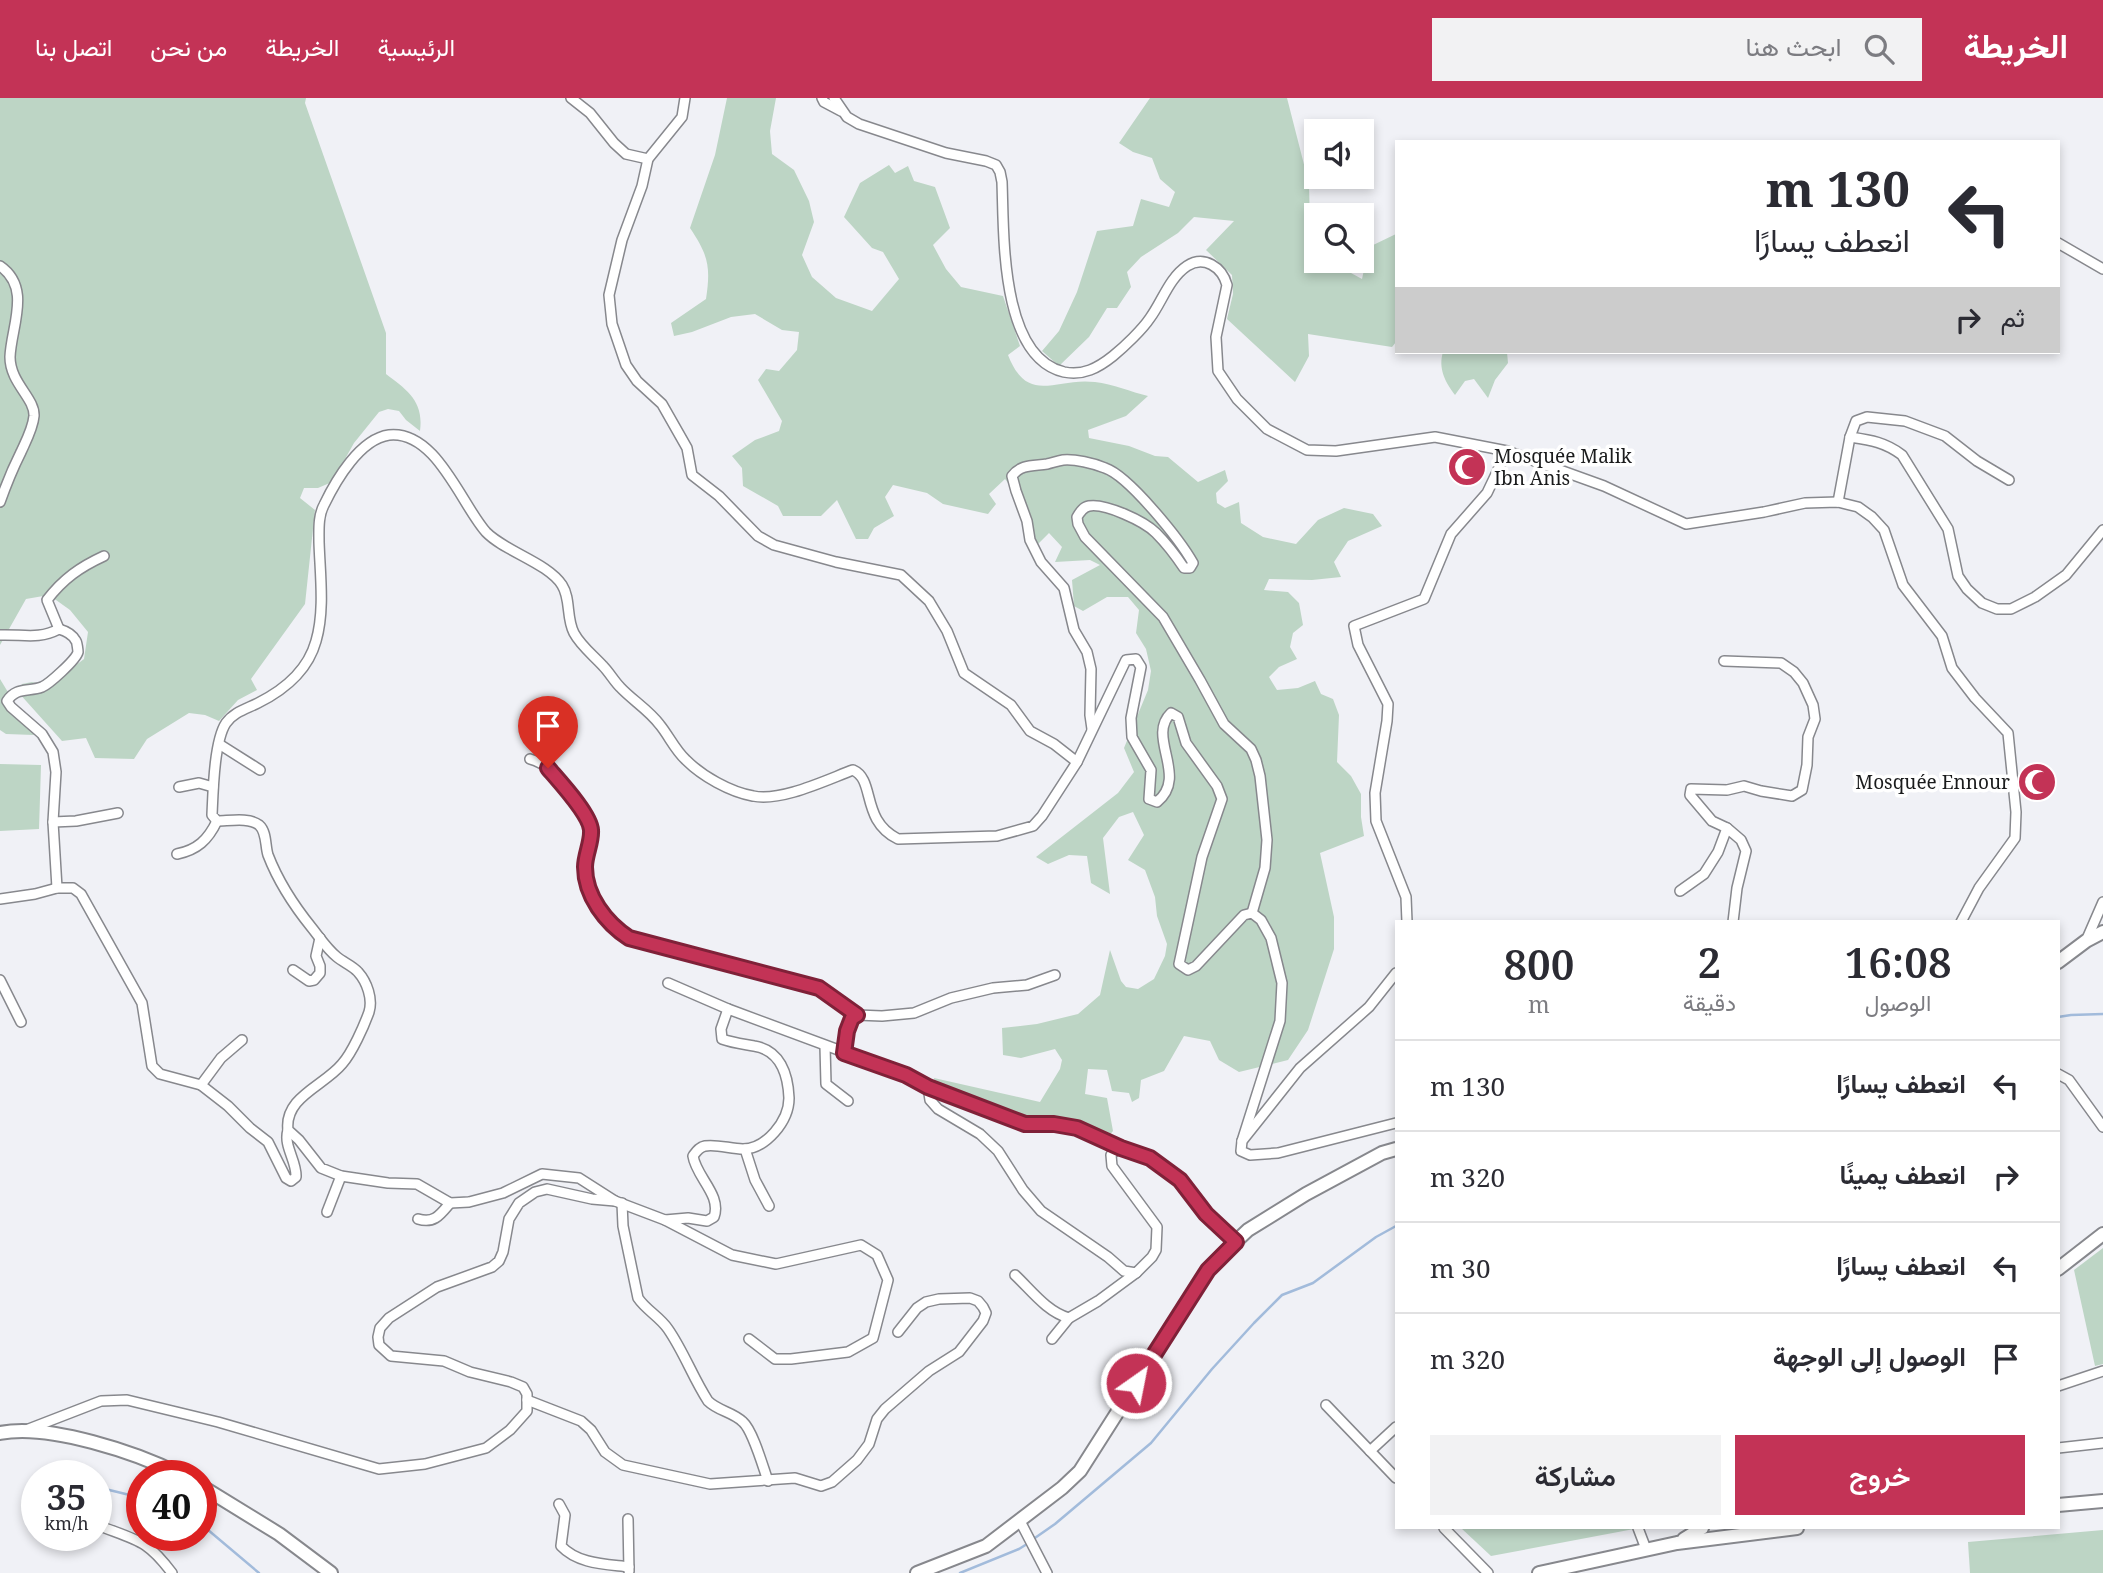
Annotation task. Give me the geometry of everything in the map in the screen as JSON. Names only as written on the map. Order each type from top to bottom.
[{"type":"street","points":[[571,98],[590,114],[626,154],[648,159]]},
{"type":"street","points":[[685,98],[682,117],[648,159],[642,187],[622,240],[610,295],[612,324],[626,365],[637,381],[662,404],[687,448],[692,475],[719,496],[758,536],[774,545],[836,562],[901,575],[929,601],[947,631],[964,673],[1012,705],[1030,731],[1054,744],[1077,762]]},
{"type":"street","points":[[822,98],[824,103],[842,112]]},
{"type":"street","points":[[834,98],[846,117],[859,124],[946,153],[996,165],[1002,182],[1009,288],[1014,313],[1032,351],[1043,363],[1056,370],[1075,374],[1090,371],[1113,356],[1150,319],[1182,270],[1189,265],[1205,262],[1220,270],[1227,285],[1216,337],[1219,372],[1237,399],[1267,429],[1307,450],[1336,451],[1435,437],[1507,451],[1604,486],[1686,524],[1805,503],[1838,502],[1858,508],[1872,517],[1884,530],[1903,585],[1942,636],[1952,668],[1975,698],[2008,733],[2015,838],[1979,888],[1962,920]]},
{"type":"street","points":[[2060,244],[2103,269]]},
{"type":"street","points":[[0,266],[9,273],[19,307],[10,356],[12,372],[30,401],[34,415],[0,502]]},
{"type":"street","points":[[1838,502],[1850,437],[1856,421],[1867,417],[1905,421],[1945,436],[1977,461],[2009,480]]},
{"type":"street","points":[[217,821],[212,815],[213,787],[219,744],[225,724],[238,712],[285,688],[305,664],[316,643],[320,622],[319,525],[322,507],[350,462],[371,441],[391,435],[413,440],[432,453],[487,533],[554,576],[563,586],[573,632],[584,648],[620,687],[660,724],[686,761],[727,788],[754,797],[800,791],[853,770],[864,780],[876,821],[886,833],[898,839],[997,836],[1033,826],[1077,762],[1126,660],[1136,659],[1141,667],[1131,718],[1132,737],[1151,770],[1149,799],[1157,802],[1164,796],[1169,783],[1170,766],[1162,737],[1165,719],[1171,713],[1178,717],[1186,743],[1217,786],[1222,799],[1202,857],[1180,964],[1188,970],[1196,966],[1244,915],[1252,913]]},
{"type":"street","points":[[1850,437],[1876,440],[1902,454],[1948,529],[1958,576],[1982,603],[1997,609],[2011,610],[2066,575],[2103,530]]},
{"type":"street","points":[[1407,920],[1406,897],[1376,821],[1374,793],[1388,704],[1358,645],[1354,626],[1424,599],[1451,534],[1488,493],[1507,451]]},
{"type":"street","points":[[1092,730],[1091,669],[1087,652],[1074,630],[1064,588],[1041,562],[1030,540],[1027,521],[1012,476],[1023,466],[1074,460],[1107,468],[1119,475],[1149,505],[1193,563],[1190,568],[1184,568],[1155,532],[1139,521],[1113,510],[1091,505],[1082,509],[1077,517],[1085,537],[1163,617],[1224,724],[1251,749],[1256,760],[1267,840],[1265,868],[1252,913]]},
{"type":"street","points":[[59,629],[47,600],[72,573],[104,556]]},
{"type":"street","points":[[0,635],[35,637],[59,629],[67,631],[76,640],[78,652],[74,659],[45,685],[19,690],[11,694],[7,701],[42,734],[53,752],[56,772],[53,822],[57,888]]},
{"type":"street","points":[[1724,661],[1780,663],[1794,672],[1802,683],[1813,705],[1815,719],[1808,737],[1807,765],[1802,790],[1792,796],[1744,786],[1727,790],[1691,789],[1689,795],[1712,821],[1727,828],[1741,840],[1746,851],[1737,888],[1733,920]]},
{"type":"street","points":[[219,744],[260,770]]},
{"type":"street","points":[[530,759],[548,768],[588,820],[591,830],[585,868],[589,891],[605,917],[629,938],[819,988],[857,1015],[914,1013],[951,998],[993,988],[1027,985],[1055,975]]},
{"type":"street","points":[[179,787],[199,783],[213,787]]},
{"type":"street","points":[[53,822],[76,821],[118,813]]},
{"type":"street","points":[[177,854],[199,846],[211,834],[217,821]]},
{"type":"street","points":[[0,899],[57,888],[73,888],[81,894],[142,1003],[152,1066],[160,1074],[201,1085],[268,1142],[286,1178],[291,1181],[296,1177],[296,1170],[285,1137],[289,1112],[345,1060],[370,1010],[370,997],[357,971],[335,955],[300,913],[277,874],[260,826],[251,821],[217,821]]},
{"type":"street","points":[[1680,891],[1703,874],[1718,852],[1727,828]]},
{"type":"street","points":[[2086,941],[2103,902]]},
{"type":"street","points":[[1252,913],[1261,920],[1271,938],[1282,983],[1280,1021],[1241,1151],[1250,1155],[1278,1153],[1395,1123]]},
{"type":"street","points":[[2060,960],[2103,932]]},
{"type":"street","points":[[293,970],[309,981],[314,980],[320,973],[316,956],[320,938]]},
{"type":"street","points":[[1242,1141],[1300,1068],[1369,1007],[1395,974]]},
{"type":"street","points":[[0,980],[21,1022]]},
{"type":"street","points":[[667,983],[1025,1124],[1054,1124],[1077,1128],[1150,1158],[1180,1180],[1206,1214],[1236,1242]]},
{"type":"street","points":[[666,1220],[707,1220],[714,1216],[714,1198],[695,1167],[694,1156],[699,1149],[705,1146],[745,1149],[768,1139],[778,1129],[788,1111],[789,1097],[783,1064],[775,1056],[756,1046],[722,1039],[721,1030],[728,1009]]},
{"type":"street","points":[[844,1053],[847,1031],[852,1018],[857,1015]]},
{"type":"street","points":[[201,1085],[221,1058],[242,1040]]},
{"type":"street","points":[[825,1046],[826,1084],[848,1101]]},
{"type":"street","points":[[2060,1070],[2103,1126]]},
{"type":"street","points":[[2060,1075],[2069,1080]]},
{"type":"street","points":[[928,1087],[930,1100],[938,1109],[980,1134],[998,1151],[1023,1190],[1041,1211],[1124,1271],[1136,1273]]},
{"type":"street","points":[[288,1130],[321,1168],[341,1176],[417,1184],[450,1203],[469,1202],[503,1193],[542,1174],[579,1178],[618,1202],[666,1220],[732,1255],[776,1264],[861,1245],[877,1255],[888,1280],[873,1338],[848,1352],[791,1359],[775,1359],[750,1339]]},
{"type":"street","points":[[1052,1339],[1069,1318],[1136,1273],[1152,1258],[1156,1250],[1157,1227],[1112,1166],[1111,1155],[1114,1150],[1121,1148]]},
{"type":"street","points":[[745,1149],[752,1173],[769,1206]]},
{"type":"street","points":[[917,1573],[986,1545],[1062,1488],[1080,1471],[1208,1270],[1248,1230],[1306,1194],[1382,1153],[1395,1149]]},
{"type":"street","points":[[327,1212],[341,1176]]},
{"type":"street","points":[[21,1432],[101,1401],[127,1400],[218,1422],[379,1469],[425,1464],[486,1448],[520,1422],[527,1411],[527,1394],[523,1387],[470,1372],[444,1361],[391,1356],[379,1345],[380,1328],[389,1318],[437,1287],[492,1268],[503,1252],[509,1219],[519,1203],[535,1192],[548,1189],[618,1202]]},
{"type":"street","points":[[618,1202],[638,1298],[643,1307],[664,1323],[671,1333],[708,1401],[744,1423],[751,1434],[768,1481]]},
{"type":"street","points":[[418,1219],[435,1220],[450,1203]]},
{"type":"street","points":[[2060,1267],[2103,1234]]},
{"type":"street","points":[[1015,1275],[1049,1308],[1069,1318]]},
{"type":"street","points":[[527,1400],[581,1421],[592,1430],[605,1452],[623,1465],[710,1483],[794,1478],[821,1486],[832,1482],[858,1460],[869,1444],[877,1419],[885,1409],[929,1371],[959,1352],[986,1313],[978,1301],[970,1298],[939,1299],[926,1302],[917,1308],[898,1332]]},
{"type":"street","points":[[2060,1385],[2103,1371]]},
{"type":"street","points":[[1326,1405],[1395,1477]]},
{"type":"street","points":[[1370,1451],[1395,1428]]},
{"type":"street","points":[[0,1433],[38,1432],[87,1440],[149,1460]]},
{"type":"street","points":[[2060,1448],[2103,1443]]},
{"type":"street","points":[[217,1496],[279,1534],[331,1573]]},
{"type":"street","points":[[2060,1505],[2103,1501]]},
{"type":"street","points":[[559,1504],[565,1514],[561,1546],[567,1553],[578,1559],[629,1570],[628,1519]]},
{"type":"street","points":[[1020,1521],[1047,1573]]},
{"type":"street","points":[[1445,1529],[1488,1573]]},
{"type":"street","points":[[1638,1529],[1646,1549]]},
{"type":"street","points":[[1677,1543],[1700,1529]]},
{"type":"street","points":[[1539,1573],[1578,1569],[1677,1543],[1763,1530]]},
{"type":"street","points":[[112,1531],[147,1544],[172,1573]]},
{"type":"green space","points":[[0,98],[306,98],[305,103],[386,333],[386,374],[412,397],[417,404],[421,421],[420,431],[399,411],[388,409],[379,412],[354,443],[332,482],[318,488],[304,488],[300,498],[315,510],[305,604],[251,679],[257,690],[238,700],[219,721],[205,715],[189,713],[147,739],[134,759],[95,758],[86,738],[62,741],[18,692],[22,684],[32,682],[48,686],[84,659],[88,632],[70,610],[49,595],[26,599],[0,645]]},
{"type":"green space","points":[[727,98],[776,98],[770,131],[772,154],[794,170],[809,201],[814,222],[802,255],[812,277],[836,298],[872,311],[899,279],[883,252],[872,248],[844,217],[860,183],[889,165],[895,173],[908,166],[914,181],[935,187],[950,228],[933,245],[946,269],[961,287],[1003,296],[1020,346],[1008,355],[1024,380],[1044,386],[1095,382],[1148,396],[1126,416],[1088,430],[1089,438],[1168,457],[1198,482],[1225,470],[1228,481],[1216,493],[1217,503],[1225,508],[1239,502],[1241,523],[1263,537],[1296,544],[1318,520],[1344,508],[1373,514],[1382,526],[1348,541],[1334,562],[1341,577],[1312,580],[1269,579],[1264,590],[1288,592],[1299,603],[1303,625],[1293,633],[1290,647],[1297,659],[1279,667],[1269,677],[1277,690],[1298,688],[1315,681],[1321,694],[1333,699],[1339,715],[1337,762],[1351,776],[1361,794],[1364,836],[1320,853],[1334,917],[1334,949],[1308,1030],[1288,1060],[1239,1072],[1219,1060],[1210,1041],[1184,1036],[1164,1071],[1141,1080],[1139,1098],[1132,1102],[1129,1093],[1112,1091],[1107,1070],[1088,1069],[1085,1094],[1107,1098],[1113,1131],[1107,1138],[1066,1120],[1037,1119],[1004,1113],[935,1083],[934,1078],[1040,1102],[1060,1069],[1062,1060],[1055,1049],[1021,1058],[1003,1055],[1002,1028],[1037,1024],[1078,1014],[1100,995],[1110,950],[1121,981],[1126,987],[1138,989],[1154,979],[1165,956],[1167,944],[1145,870],[1128,860],[1144,835],[1133,812],[1119,817],[1103,838],[1110,894],[1091,883],[1087,856],[1069,855],[1048,864],[1036,857],[1118,793],[1134,772],[1124,748],[1148,690],[1151,671],[1146,649],[1136,633],[1139,610],[1128,597],[1107,597],[1083,611],[1074,606],[1072,580],[1100,565],[1090,560],[1055,562],[1062,547],[1049,533],[1038,544],[1023,523],[1024,504],[1005,479],[989,494],[996,504],[988,514],[943,504],[927,493],[893,485],[885,497],[894,516],[874,528],[868,539],[856,539],[837,500],[821,516],[783,516],[778,506],[743,486],[742,468],[732,456],[755,440],[779,431],[782,421],[758,380],[766,369],[779,371],[797,350],[799,332],[782,330],[755,314],[731,317],[674,336],[671,323],[706,299],[707,261],[690,228],[715,155]]},
{"type":"green space","points":[[1150,98],[1287,98],[1304,164],[1304,189],[1309,189],[1309,203],[1304,203],[1304,273],[1351,273],[1362,279],[1363,273],[1374,273],[1374,245],[1395,234],[1395,343],[1392,347],[1308,334],[1309,356],[1295,382],[1227,319],[1233,294],[1232,275],[1206,250],[1234,221],[1194,217],[1178,233],[1141,257],[1127,272],[1131,287],[1117,308],[1107,308],[1089,337],[1059,366],[1042,351],[1059,331],[1077,292],[1097,231],[1133,226],[1141,199],[1169,207],[1175,192],[1160,179],[1152,158],[1133,152],[1119,143]]},
{"type":"green space","points":[[1443,354],[1507,354],[1508,363],[1495,380],[1488,398],[1474,379],[1465,381],[1455,395],[1443,375]]},
{"type":"green space","points":[[0,679],[34,735],[6,734],[0,730]]},
{"type":"green space","points":[[0,764],[41,765],[39,829],[0,831]]},
{"type":"green space","points":[[2103,1248],[2103,1364],[2095,1366],[2074,1270]]},
{"type":"green space","points":[[1462,1529],[1634,1529],[1491,1556]]},
{"type":"green space","points":[[2103,1530],[2103,1573],[1970,1573],[1968,1542]]},
{"type":"waterway","points":[[2060,1017],[2103,1014]]},
{"type":"waterway","points":[[1032,1540],[1055,1524],[1151,1443],[1212,1369],[1282,1295],[1313,1283],[1376,1237],[1395,1227]]},
{"type":"waterway","points":[[112,1491],[126,1494]]},
{"type":"waterway","points":[[217,1538],[259,1573]]},
{"type":"waterway","points":[[960,1573],[1027,1544]]},
{"type":"place","name":"Mosquée Malik Ibn Anis","points":[[1467,467]]},
{"type":"place","name":"Mosquée Ennour","points":[[2037,782]]},
{"type":"route","points":[[548,768],[588,820],[591,830],[585,868],[589,891],[605,917],[629,938],[819,988],[857,1015],[852,1018],[847,1031],[844,1053],[906,1075],[928,1087],[1025,1124],[1054,1124],[1077,1128],[1150,1158],[1180,1180],[1206,1214],[1236,1242],[1208,1270],[1136,1383]]}]
